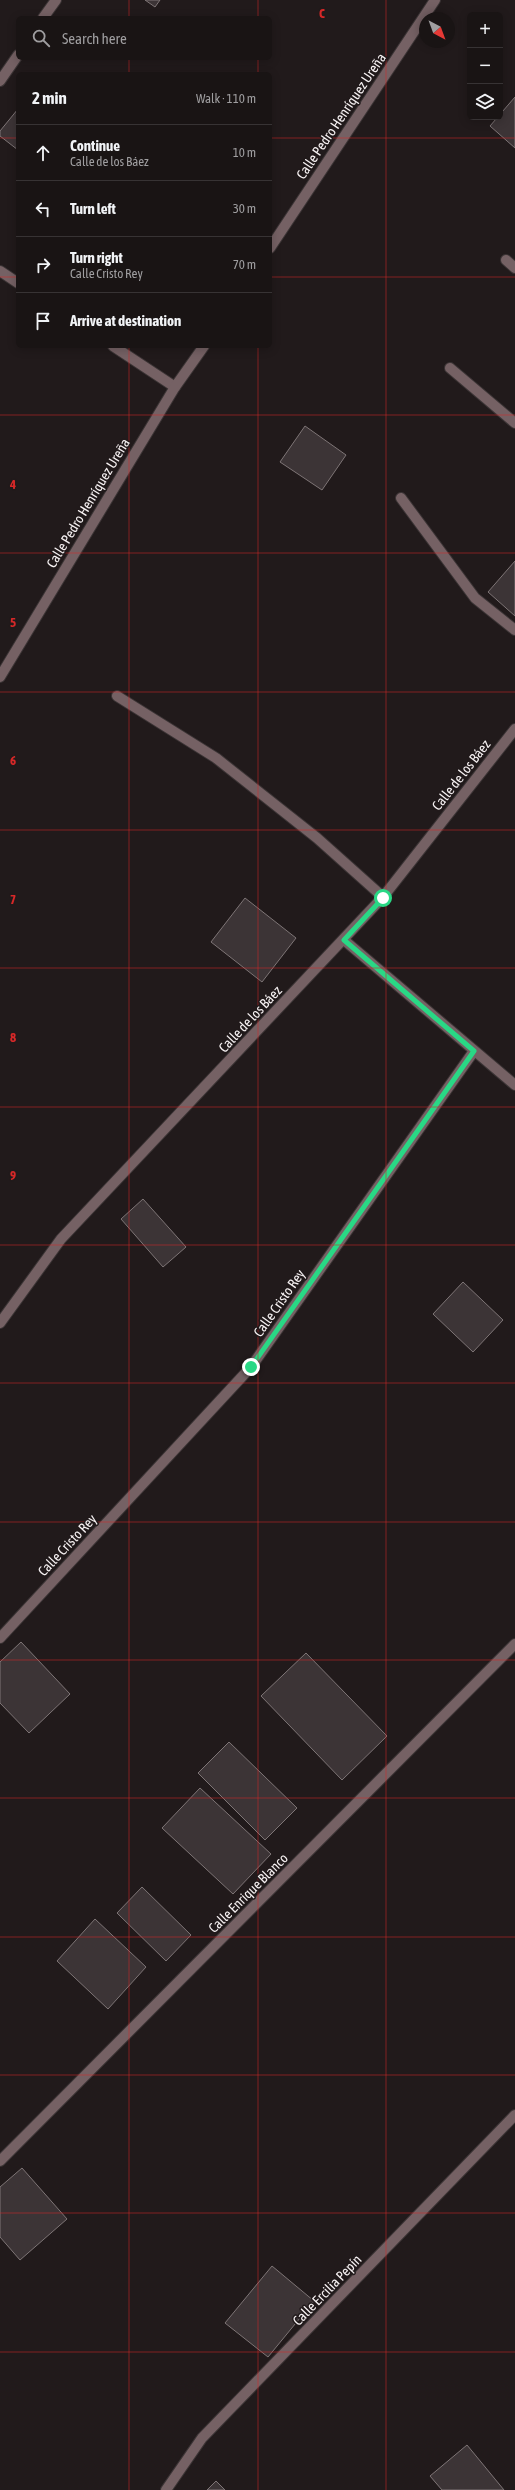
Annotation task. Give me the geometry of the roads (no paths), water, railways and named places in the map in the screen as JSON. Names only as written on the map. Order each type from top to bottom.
[{"type":"street","points":[[45,16],[56,0]]},
{"type":"street","name":"Calle Pedro Henríquez Ureña","points":[[272,245],[435,0]]},
{"type":"street","points":[[0,81],[16,58]]},
{"type":"street","points":[[506,260],[515,268]]},
{"type":"street","points":[[0,271],[16,281]]},
{"type":"street","points":[[116,348],[175,387]]},
{"type":"street","name":"Calle Pedro Henríquez Ureña","points":[[0,677],[175,387],[203,348]]},
{"type":"street","points":[[450,368],[515,423]]},
{"type":"street","points":[[401,498],[475,598],[515,630]]},
{"type":"street","points":[[117,696],[216,758],[317,838],[383,898]]},
{"type":"street","name":"Calle de los Báez","points":[[0,1323],[61,1239],[383,898],[515,728]]},
{"type":"street","points":[[344,940],[515,1086]]},
{"type":"street","name":"Calle Cristo Rey","points":[[0,1638],[251,1367],[474,1051]]},
{"type":"street","name":"Calle Enrique Blanco","points":[[0,2161],[515,1644]]},
{"type":"street","name":"Calle Ercilia Pepín","points":[[166,2490],[202,2438],[515,2115]]}]
